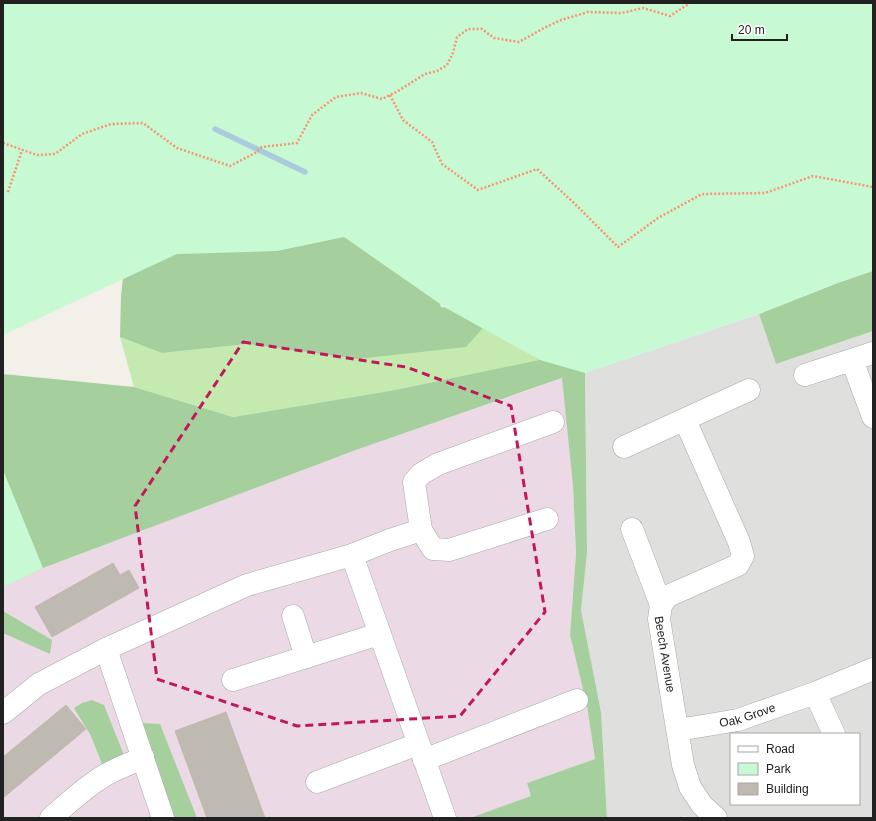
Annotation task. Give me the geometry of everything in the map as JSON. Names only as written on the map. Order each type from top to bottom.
[{"type":"street","points":[[805,375],[873,353]]},
{"type":"street","points":[[852,360],[873,417]]},
{"type":"street","points":[[624,447],[749,390]]},
{"type":"street","name":"Beech Avenue","points":[[685,420],[739,542],[743,556],[738,565],[668,596],[661,605],[659,619],[683,765],[690,787],[702,805],[716,818]]},
{"type":"street","points":[[547,519],[448,550],[433,549],[421,530],[414,482],[421,474],[438,464],[553,422]]},
{"type":"street","points":[[632,529],[661,605]]},
{"type":"street","points":[[3,713],[39,684],[106,649],[247,585],[352,556],[390,540],[421,530]]},
{"type":"street","points":[[352,556],[445,818]]},
{"type":"street","points":[[293,616],[306,657]]},
{"type":"street","points":[[233,680],[379,634]]},
{"type":"street","points":[[106,649],[163,818]]},
{"type":"street","name":"Oak Grove","points":[[678,730],[738,720],[815,693],[873,668]]},
{"type":"street","points":[[815,693],[831,728]]},
{"type":"street","points":[[317,782],[421,752],[577,700]]},
{"type":"street","points":[[51,818],[98,779],[115,769],[143,757]]},
{"type":"path","points":[[3,143],[37,155],[55,154],[82,134],[111,124],[142,123],[177,148],[230,166],[255,153],[262,147],[297,143],[312,115],[336,98],[361,93],[382,99],[425,74],[437,71],[447,65],[453,53],[457,37],[468,29],[482,29],[494,38],[519,42],[561,20],[588,12],[622,13],[644,8],[670,16],[690,3]]},
{"type":"path","points":[[390,95],[403,120],[432,142],[442,164],[478,190],[537,169],[618,247],[658,218],[702,194],[765,192],[813,176],[873,188]]},
{"type":"path","points":[[8,192],[22,150]]},
{"type":"highlighted area","points":[[243,342],[406,367],[511,406],[545,612],[460,716],[297,726],[157,679],[135,506]]},
{"type":"shaded area","points":[[759,314],[776,364],[873,331],[873,818],[688,818],[686,816],[678,818],[607,818],[601,712],[581,610],[587,553],[585,373]]},
{"type":"shaded area","points":[[563,378],[573,486],[576,553],[570,635],[587,706],[595,759],[527,783],[531,796],[470,818],[3,818],[3,587],[43,568],[356,450]]},
{"type":"green space","points":[[3,3],[873,3],[436,292],[441,307],[479,311],[604,284],[585,373],[587,553],[581,610],[601,712],[607,818],[470,818],[531,796],[527,783],[595,759],[587,706],[570,635],[576,553],[573,486],[562,378],[356,450],[43,568],[3,587],[3,374],[134,387],[233,417],[395,390],[539,360],[490,320],[466,347],[357,359],[247,344],[162,353],[120,337],[121,296],[128,233]]},
{"type":"green space","points":[[3,3],[873,3],[873,271],[835,284],[759,314],[585,373],[540,360],[446,308],[344,237],[277,251],[177,254],[3,335]]},
{"type":"green space","points":[[873,249],[873,331],[776,364],[759,314],[835,284]]},
{"type":"green space","points":[[490,320],[540,360],[395,390],[233,417],[134,387],[120,337],[162,353],[247,344],[357,359]]},
{"type":"green space","points":[[3,470],[43,568],[3,587]]},
{"type":"green space","points":[[3,611],[52,640],[50,654],[3,633]]},
{"type":"green space","points":[[92,700],[104,705],[124,755],[102,764],[91,736],[74,708],[82,703]]},
{"type":"green space","points":[[140,723],[160,724],[197,818],[174,818]]},
{"type":"building","points":[[113,563],[120,575],[129,570],[139,588],[52,637],[35,607]]},
{"type":"building","points":[[66,705],[86,729],[3,798],[3,757]]},
{"type":"building","points":[[226,712],[265,818],[207,818],[175,731]]},
{"type":"waterway","points":[[215,129],[305,172]]}]
